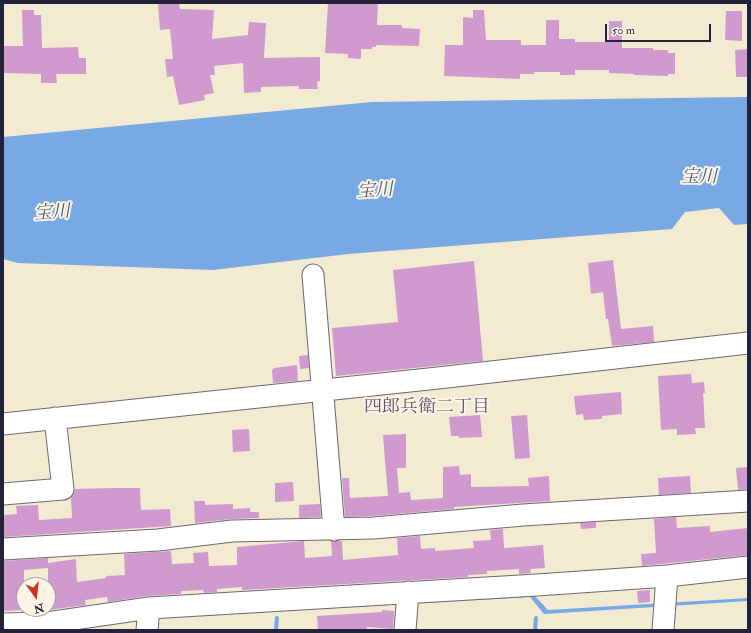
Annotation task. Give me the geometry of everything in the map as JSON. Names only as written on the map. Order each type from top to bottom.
[{"type":"street","points":[[313,275],[334,530]]},
{"type":"street","points":[[3,424],[748,343]]},
{"type":"street","points":[[3,494],[63,489],[55,418]]},
{"type":"street","points":[[3,549],[158,540],[232,531],[334,530],[523,515],[748,501]]},
{"type":"street","points":[[3,624],[148,618],[407,599],[748,568]]},
{"type":"street","points":[[663,630],[667,576]]},
{"type":"street","points":[[405,630],[407,599]]},
{"type":"water","name":"宝川","points":[[748,97],[748,224],[734,225],[719,208],[685,212],[672,229],[348,254],[213,270],[18,263],[3,259],[3,137],[372,102]]},
{"type":"water","points":[[533,594],[548,610],[748,598],[748,601],[544,614],[530,597],[160,618],[61,630],[160,613]]},
{"type":"building","points":[[158,3],[179,3],[180,9],[214,10],[212,39],[248,35],[249,22],[266,23],[264,58],[320,57],[320,81],[317,82],[318,89],[299,89],[299,86],[261,87],[261,92],[244,93],[243,63],[214,66],[215,75],[210,75],[214,93],[204,95],[205,100],[179,105],[173,76],[167,77],[165,59],[173,59],[170,29],[160,30]]},
{"type":"building","points":[[328,3],[378,3],[377,25],[402,25],[402,28],[420,29],[419,46],[376,45],[376,47],[372,47],[372,49],[361,49],[361,59],[348,58],[348,54],[325,53]]},
{"type":"building","points":[[22,10],[34,10],[34,15],[41,15],[42,48],[78,47],[79,58],[86,58],[86,74],[56,74],[57,83],[41,83],[41,74],[3,73],[3,46],[23,46]]},
{"type":"building","points":[[473,10],[484,10],[486,40],[521,40],[521,45],[546,45],[546,20],[559,20],[559,39],[575,39],[575,42],[609,42],[609,21],[622,21],[622,48],[653,48],[653,50],[668,50],[668,53],[675,53],[675,74],[668,74],[668,76],[634,75],[609,73],[609,70],[575,70],[575,75],[560,75],[560,72],[534,72],[534,74],[520,74],[520,79],[444,76],[445,45],[463,45],[463,17],[473,18]]},
{"type":"building","points":[[726,11],[742,11],[742,41],[725,40]]},
{"type":"building","points":[[748,49],[748,77],[736,77],[735,50]]},
{"type":"building","points":[[613,260],[621,329],[653,326],[654,342],[612,346],[608,319],[606,319],[603,292],[591,294],[588,263]]},
{"type":"building","points":[[474,261],[483,361],[336,376],[332,328],[398,322],[393,270]]},
{"type":"building","points":[[308,355],[309,368],[300,369],[299,356]]},
{"type":"building","points":[[297,365],[298,381],[273,383],[272,370],[274,368]]},
{"type":"building","points":[[691,374],[692,383],[704,382],[705,393],[703,393],[705,428],[695,428],[696,434],[677,435],[677,429],[661,430],[658,376]]},
{"type":"building","points":[[621,392],[622,414],[602,416],[602,419],[584,420],[583,414],[576,415],[574,396]]},
{"type":"building","points":[[480,415],[482,437],[459,438],[459,436],[451,436],[449,417]]},
{"type":"building","points":[[527,415],[530,458],[515,459],[511,416]]},
{"type":"building","points":[[249,429],[250,451],[233,452],[232,430]]},
{"type":"building","points":[[406,434],[406,468],[397,468],[399,493],[410,492],[411,500],[443,498],[443,467],[459,466],[460,475],[471,474],[471,487],[529,486],[528,478],[549,476],[550,501],[454,507],[454,509],[345,517],[342,478],[349,478],[350,498],[388,496],[383,435]]},
{"type":"building","points":[[748,467],[748,489],[738,490],[736,468]]},
{"type":"building","points":[[690,476],[691,493],[659,495],[658,478]]},
{"type":"building","points":[[293,482],[294,501],[275,502],[275,483]]},
{"type":"building","points":[[140,488],[141,510],[170,509],[171,526],[3,537],[3,515],[17,514],[16,506],[38,505],[39,520],[72,518],[71,498],[75,489]]},
{"type":"building","points":[[194,501],[205,501],[205,505],[233,504],[233,509],[250,508],[250,512],[259,512],[259,518],[195,523]]},
{"type":"building","points":[[320,504],[321,517],[299,518],[299,505]]},
{"type":"building","points":[[676,517],[677,528],[710,526],[710,532],[748,528],[748,555],[642,566],[641,554],[656,553],[654,519]]},
{"type":"building","points":[[596,522],[596,528],[581,529],[580,523]]},
{"type":"building","points":[[503,529],[504,548],[543,545],[545,568],[530,569],[531,573],[519,574],[519,569],[487,571],[487,574],[468,575],[468,577],[242,590],[242,587],[217,589],[217,592],[204,593],[203,590],[181,591],[181,594],[147,596],[108,602],[107,597],[85,600],[86,605],[56,609],[56,577],[48,577],[48,568],[24,570],[24,577],[16,577],[16,610],[3,611],[3,561],[48,558],[48,563],[76,559],[77,582],[106,578],[106,576],[125,575],[124,554],[171,551],[172,564],[194,563],[193,553],[208,552],[209,566],[237,565],[237,547],[304,541],[305,558],[332,556],[331,541],[342,541],[343,560],[398,555],[397,538],[420,536],[421,549],[435,548],[435,551],[474,548],[473,541],[491,540],[490,530]]},
{"type":"building","points":[[650,590],[650,602],[638,603],[637,591]]},
{"type":"building","points":[[382,610],[394,611],[393,629],[367,627],[367,630],[318,630],[317,616],[382,612]]},
{"type":"waterway","points":[[276,630],[277,618]]},
{"type":"waterway","points":[[535,630],[536,618]]},
{"type":"district","name":"四郎兵衛二丁目","points":[[427,408]]}]
